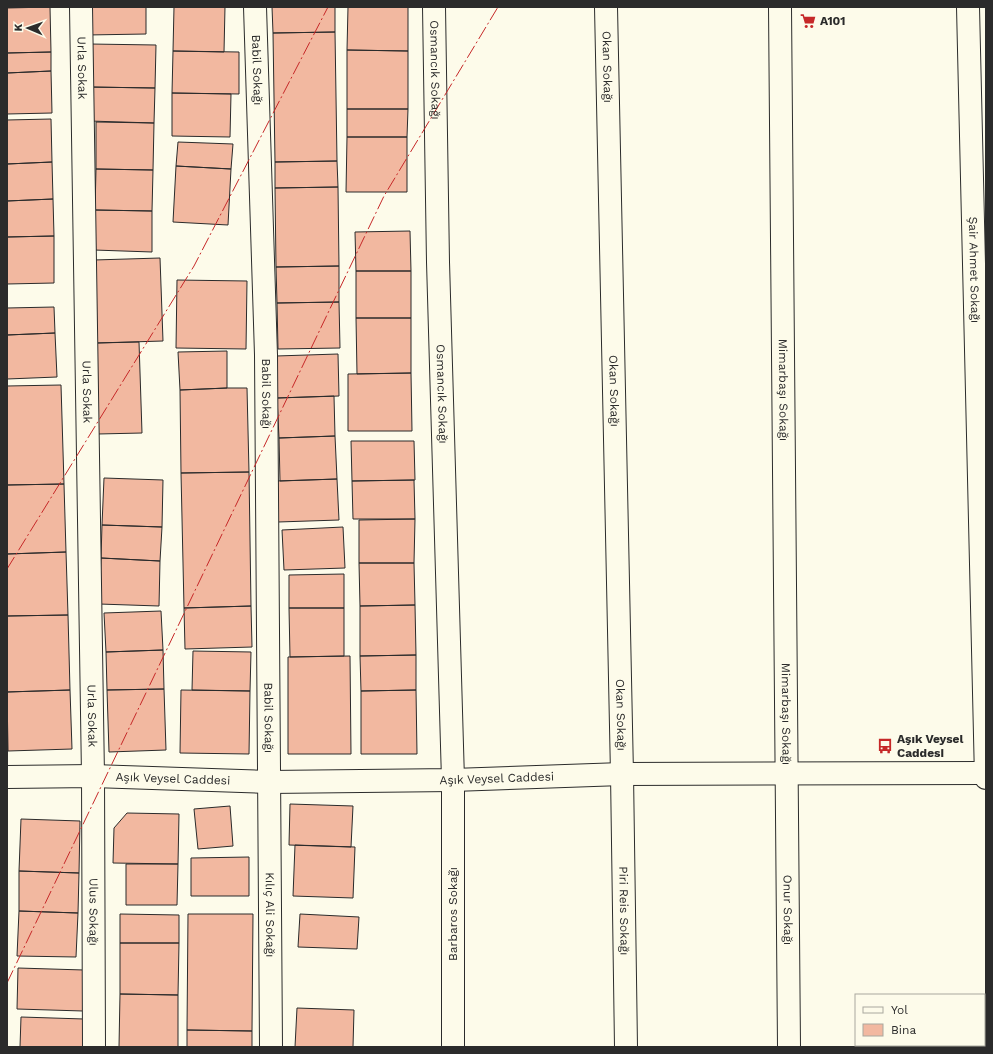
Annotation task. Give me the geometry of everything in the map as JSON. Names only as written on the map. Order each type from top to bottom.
[{"type":"street","name":"Urla Sokak","points":[[81,7],[93,776]]},
{"type":"street","name":"Babil Sokağı","points":[[255,7],[266,355],[269,782]]},
{"type":"street","name":"Osmancık Sokağı","points":[[434,7],[438,262],[453,780]]},
{"type":"street","name":"Okan Sokağı","points":[[606,7],[622,774]]},
{"type":"street","name":"Mimarbaşı Sokağı","points":[[780,7],[787,773]]},
{"type":"street","name":"Şair Ahmet Sokağı","points":[[968,7],[986,778]]},
{"type":"street","name":"Onur Sokağı","points":[[787,773],[789,1047]]},
{"type":"street","name":"Aşık Veysel Caddesi","points":[[7,777],[93,776],[269,782],[453,780],[622,774],[986,773]]},
{"type":"street","name":"Piri Reis Sokağı","points":[[622,774],[626,1047]]},
{"type":"street","name":"Ulus Sokağı","points":[[93,776],[94,1047]]},
{"type":"street","name":"Barbaros Sokağı","points":[[453,780],[453,1047]]},
{"type":"street","name":"Kılıç Ali Sokağı","points":[[269,782],[270,1047]]},
{"type":"building","points":[[50,7],[51,52],[7,53],[7,8]]},
{"type":"building","points":[[87,7],[146,7],[146,34],[87,35]]},
{"type":"building","points":[[174,7],[225,7],[224,52],[173,51]]},
{"type":"building","points":[[272,7],[335,7],[335,32],[273,33]]},
{"type":"building","points":[[348,7],[408,7],[408,51],[347,50]]},
{"type":"building","points":[[335,32],[337,161],[275,162],[273,33]]},
{"type":"building","points":[[90,44],[156,45],[155,88],[89,87]]},
{"type":"building","points":[[347,50],[408,51],[408,109],[347,109]]},
{"type":"building","points":[[173,51],[239,52],[239,94],[172,93]]},
{"type":"building","points":[[51,52],[51,71],[7,73],[7,53]]},
{"type":"building","points":[[51,71],[52,113],[7,114],[7,73]]},
{"type":"building","points":[[89,87],[155,88],[154,123],[89,121]]},
{"type":"building","points":[[172,93],[231,94],[230,137],[172,136]]},
{"type":"building","points":[[347,109],[408,109],[407,137],[347,137]]},
{"type":"building","points":[[51,119],[52,162],[7,164],[7,120]]},
{"type":"building","points":[[96,122],[154,123],[153,170],[96,169]]},
{"type":"building","points":[[347,137],[407,137],[407,192],[346,192]]},
{"type":"building","points":[[178,142],[233,144],[231,169],[176,166]]},
{"type":"building","points":[[337,161],[338,187],[275,188],[275,162]]},
{"type":"building","points":[[52,162],[53,199],[7,201],[7,164]]},
{"type":"building","points":[[176,166],[231,169],[228,225],[173,222]]},
{"type":"building","points":[[96,169],[153,170],[152,211],[95,210]]},
{"type":"building","points":[[338,187],[339,266],[276,267],[275,188]]},
{"type":"building","points":[[53,199],[54,236],[7,237],[7,201]]},
{"type":"building","points":[[95,210],[152,211],[152,252],[94,250]]},
{"type":"building","points":[[410,231],[411,271],[356,271],[355,232]]},
{"type":"building","points":[[54,236],[54,283],[7,284],[7,237]]},
{"type":"building","points":[[160,258],[163,341],[96,343],[94,260]]},
{"type":"building","points":[[339,266],[339,302],[277,303],[276,267]]},
{"type":"building","points":[[356,271],[411,271],[411,318],[356,318]]},
{"type":"building","points":[[177,280],[247,281],[246,349],[176,348]]},
{"type":"building","points":[[339,302],[340,348],[278,349],[277,303]]},
{"type":"building","points":[[54,307],[55,333],[7,335],[7,308]]},
{"type":"building","points":[[356,318],[411,318],[411,373],[357,374]]},
{"type":"building","points":[[55,333],[57,377],[7,379],[7,335]]},
{"type":"building","points":[[139,342],[142,433],[98,434],[96,343]]},
{"type":"building","points":[[227,351],[227,388],[180,390],[178,352]]},
{"type":"building","points":[[338,354],[339,396],[277,398],[276,356]]},
{"type":"building","points":[[411,373],[412,431],[348,431],[348,374]]},
{"type":"building","points":[[61,385],[64,484],[7,485],[7,386]]},
{"type":"building","points":[[247,388],[249,472],[181,473],[180,390]]},
{"type":"building","points":[[334,396],[335,436],[279,438],[277,398]]},
{"type":"building","points":[[335,436],[337,479],[280,481],[279,438]]},
{"type":"building","points":[[351,441],[414,441],[415,480],[352,481]]},
{"type":"building","points":[[249,472],[251,606],[184,608],[181,473]]},
{"type":"building","points":[[104,478],[163,480],[162,527],[102,525]]},
{"type":"building","points":[[337,479],[339,520],[278,522],[277,481]]},
{"type":"building","points":[[414,480],[415,519],[353,519],[352,481]]},
{"type":"building","points":[[64,484],[66,552],[7,554],[7,485]]},
{"type":"building","points":[[415,519],[414,563],[359,563],[359,520]]},
{"type":"building","points":[[102,525],[162,527],[160,561],[101,558]]},
{"type":"building","points":[[343,527],[345,568],[284,570],[282,530]]},
{"type":"building","points":[[66,552],[68,615],[7,616],[7,554]]},
{"type":"building","points":[[101,558],[160,561],[159,606],[99,604]]},
{"type":"building","points":[[359,563],[414,563],[415,605],[360,606]]},
{"type":"building","points":[[344,574],[344,608],[289,608],[289,575]]},
{"type":"building","points":[[415,605],[416,655],[360,656],[360,606]]},
{"type":"building","points":[[251,606],[252,647],[185,649],[184,608]]},
{"type":"building","points":[[289,608],[344,608],[344,656],[290,657]]},
{"type":"building","points":[[161,611],[163,650],[106,652],[104,613]]},
{"type":"building","points":[[68,615],[70,690],[7,692],[7,616]]},
{"type":"building","points":[[163,650],[164,689],[107,690],[106,652]]},
{"type":"building","points":[[193,651],[251,652],[250,691],[192,690]]},
{"type":"building","points":[[416,655],[416,690],[361,691],[360,656]]},
{"type":"building","points":[[350,656],[351,754],[288,754],[288,657]]},
{"type":"building","points":[[164,689],[166,750],[109,752],[107,690]]},
{"type":"building","points":[[70,690],[72,749],[8,751],[7,692]]},
{"type":"building","points":[[181,690],[250,691],[249,754],[180,753]]},
{"type":"building","points":[[416,690],[417,754],[361,754],[361,691]]},
{"type":"building","points":[[290,804],[353,806],[351,847],[289,845]]},
{"type":"building","points":[[230,806],[233,846],[198,849],[194,809]]},
{"type":"building","points":[[127,813],[179,814],[178,864],[113,863],[114,828]]},
{"type":"building","points":[[21,819],[80,821],[79,873],[19,871]]},
{"type":"building","points":[[295,845],[355,847],[353,898],[293,896]]},
{"type":"building","points":[[249,857],[249,896],[191,896],[191,858]]},
{"type":"building","points":[[126,864],[178,864],[177,905],[126,905]]},
{"type":"building","points":[[19,871],[79,873],[78,913],[19,911]]},
{"type":"building","points":[[19,911],[78,913],[76,957],[17,956]]},
{"type":"building","points":[[120,914],[179,915],[179,943],[120,943]]},
{"type":"building","points":[[188,914],[253,914],[252,1031],[187,1030]]},
{"type":"building","points":[[300,914],[359,917],[357,949],[298,947]]},
{"type":"building","points":[[120,943],[179,943],[178,995],[120,994]]},
{"type":"building","points":[[18,968],[84,970],[83,1011],[17,1009]]},
{"type":"building","points":[[120,994],[178,995],[178,1047],[119,1047]]},
{"type":"building","points":[[297,1008],[354,1010],[353,1047],[295,1047]]},
{"type":"building","points":[[21,1017],[84,1019],[83,1047],[20,1047]]},
{"type":"building","points":[[187,1030],[252,1031],[252,1047],[187,1047]]},
{"type":"power","points":[[7,569],[194,266],[328,7]]},
{"type":"power","points":[[7,983],[384,196],[498,7]]},
{"type":"place","name":"A101","points":[[808,21]]},
{"type":"place","name":"Aşık Veysel Caddesi","points":[[885,746]]}]
